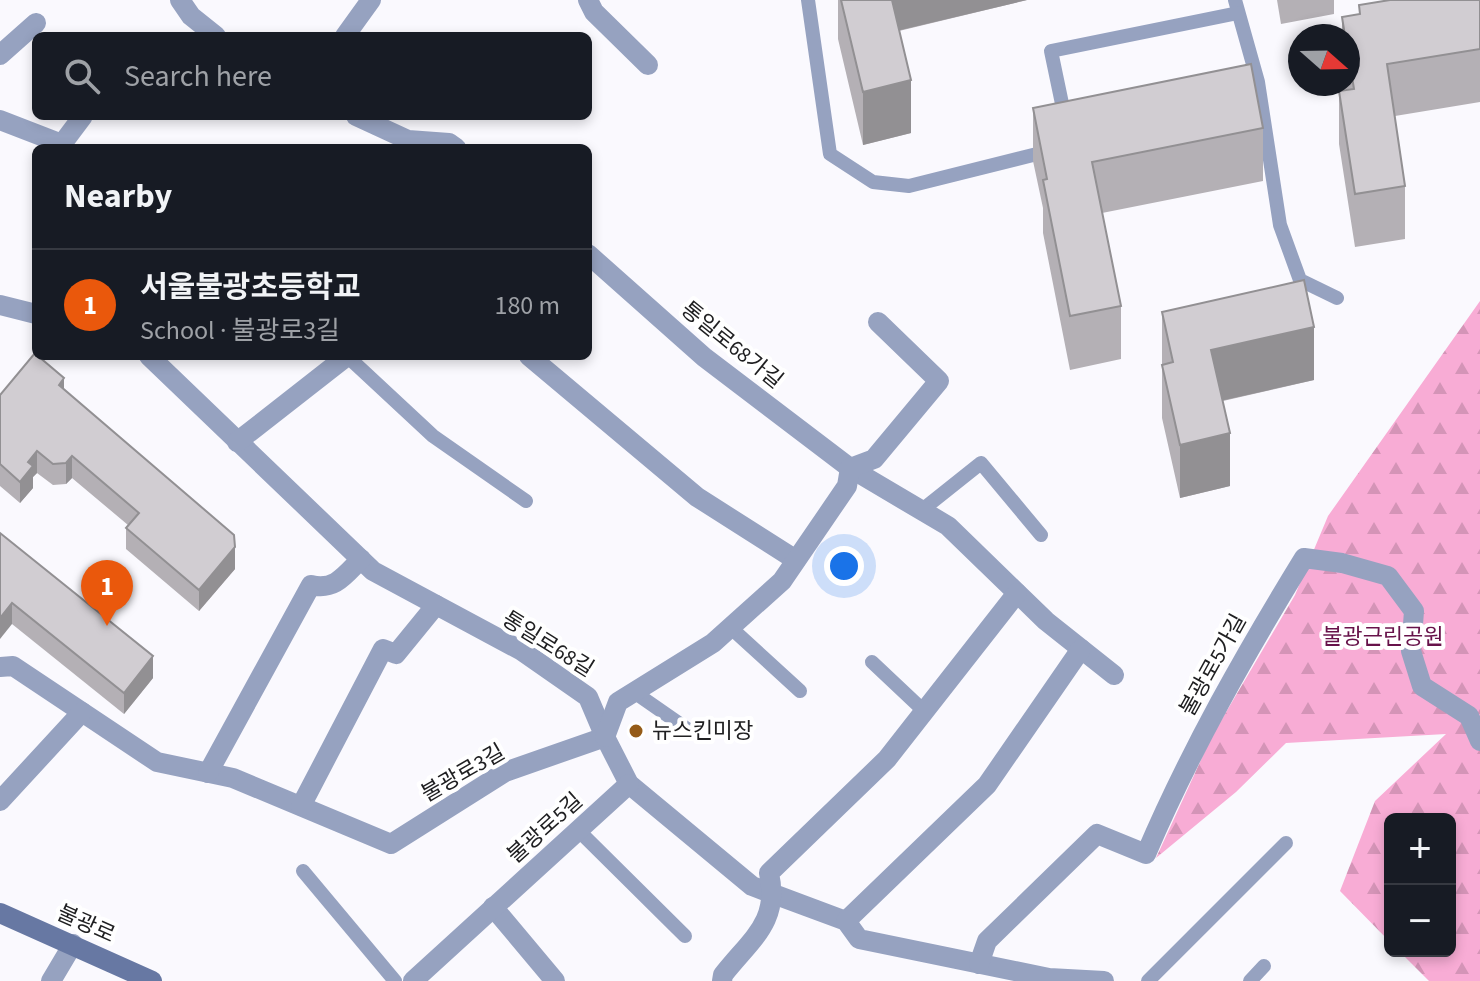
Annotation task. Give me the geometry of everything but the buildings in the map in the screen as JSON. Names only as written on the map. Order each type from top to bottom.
[{"type":"main road","name":"불광로","points":[[0,913],[152,981]]},
{"type":"street","points":[[180,0],[212,32]]},
{"type":"street","points":[[348,32],[371,0]]},
{"type":"street","points":[[588,0],[594,12],[648,65]]},
{"type":"street","points":[[0,55],[36,23]]},
{"type":"street","points":[[0,120],[55,144]]},
{"type":"street","points":[[62,144],[80,120]]},
{"type":"street","points":[[364,120],[410,144],[450,144]]},
{"type":"street","name":"통일로68가길","points":[[592,258],[704,357],[850,468],[948,526],[1017,593],[1114,675]]},
{"type":"street","points":[[0,305],[32,313]]},
{"type":"street","points":[[878,322],[939,381],[874,459],[850,468],[847,486],[782,581],[713,643],[618,702],[605,737],[629,784],[752,886],[774,897],[846,921],[859,939],[1030,978],[1104,981]]},
{"type":"street","name":"통일로68길","points":[[154,360],[373,571],[522,651],[588,697],[605,737]]},
{"type":"street","points":[[237,442],[342,360]]},
{"type":"street","points":[[534,360],[697,497],[796,560]]},
{"type":"street","name":"불광로5가길","points":[[979,964],[987,941],[1097,834],[1146,854],[1174,787],[1207,725],[1304,558],[1342,563],[1388,576],[1414,611],[1411,651],[1422,686],[1469,716],[1480,741]]},
{"type":"street","points":[[208,773],[311,585],[324,588],[338,582],[361,559]]},
{"type":"street","points":[[722,981],[723,975],[770,916],[774,897],[769,873],[887,759],[1017,593]]},
{"type":"street","points":[[301,806],[383,649],[396,654],[436,605]]},
{"type":"street","points":[[846,921],[987,785],[1081,649]]},
{"type":"street","name":"불광로3길","points":[[0,667],[13,666],[157,762],[233,778],[391,844],[505,772],[605,737]]},
{"type":"street","points":[[0,801],[82,712]]},
{"type":"street","name":"불광로5길","points":[[413,981],[629,784]]},
{"type":"street","points":[[493,907],[555,981]]},
{"type":"street","points":[[51,981],[73,944]]},
{"type":"lane","points":[[808,0],[830,154],[873,182],[909,186],[1052,151],[1063,141],[1067,126],[1051,51],[1236,7],[1258,82],[1285,239],[1300,280],[1337,298]]},
{"type":"lane","points":[[351,360],[433,436],[526,501]]},
{"type":"lane","points":[[922,510],[981,463],[1041,535]]},
{"type":"lane","points":[[730,627],[800,691]]},
{"type":"lane","points":[[872,662],[924,711]]},
{"type":"lane","points":[[634,692],[690,731]]},
{"type":"lane","points":[[578,830],[685,936]]},
{"type":"lane","points":[[1148,981],[1286,843]]},
{"type":"lane","points":[[303,871],[395,981]]},
{"type":"lane","points":[[1250,981],[1264,966]]},
{"type":"green space","name":"불광근린공원","points":[[1480,301],[1480,981],[1429,981],[1405,957],[1456,957],[1456,813],[1384,813],[1384,936],[1340,891],[1375,801],[1446,734],[1286,743],[1236,792],[1156,858],[1212,736],[1295,595],[1328,516]]},
{"type":"place","name":"서울불광초등학교","points":[[107,626]]},
{"type":"place","name":"뉴스킨미장","points":[[636,731]]}]
